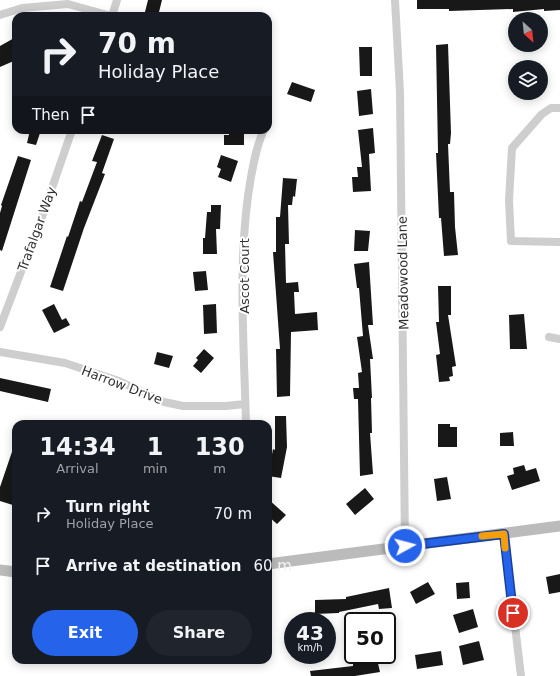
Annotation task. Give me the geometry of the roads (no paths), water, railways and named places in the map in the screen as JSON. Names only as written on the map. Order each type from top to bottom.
[{"type":"main road","points":[[272,563],[560,526]]},
{"type":"main road","points":[[0,570],[12,572]]},
{"type":"street","points":[[112,12],[117,0]]},
{"type":"street","name":"Meadowood Lane","points":[[395,0],[400,100],[405,546]]},
{"type":"street","points":[[0,15],[22,8],[68,4],[97,12]]},
{"type":"street","points":[[560,108],[551,108],[542,114],[512,148],[509,200],[511,241],[560,242]]},
{"type":"street","name":"Trafalgar Way","points":[[0,327],[71,134]]},
{"type":"street","name":"Ascot Court","points":[[246,420],[243,268],[245,228],[247,198],[254,164],[263,134]]},
{"type":"street","points":[[549,337],[560,339]]},
{"type":"street","name":"Harrow Drive","points":[[0,352],[65,364],[119,381],[164,402],[183,406],[226,406],[245,404]]},
{"type":"street","points":[[504,534],[521,676]]}]
